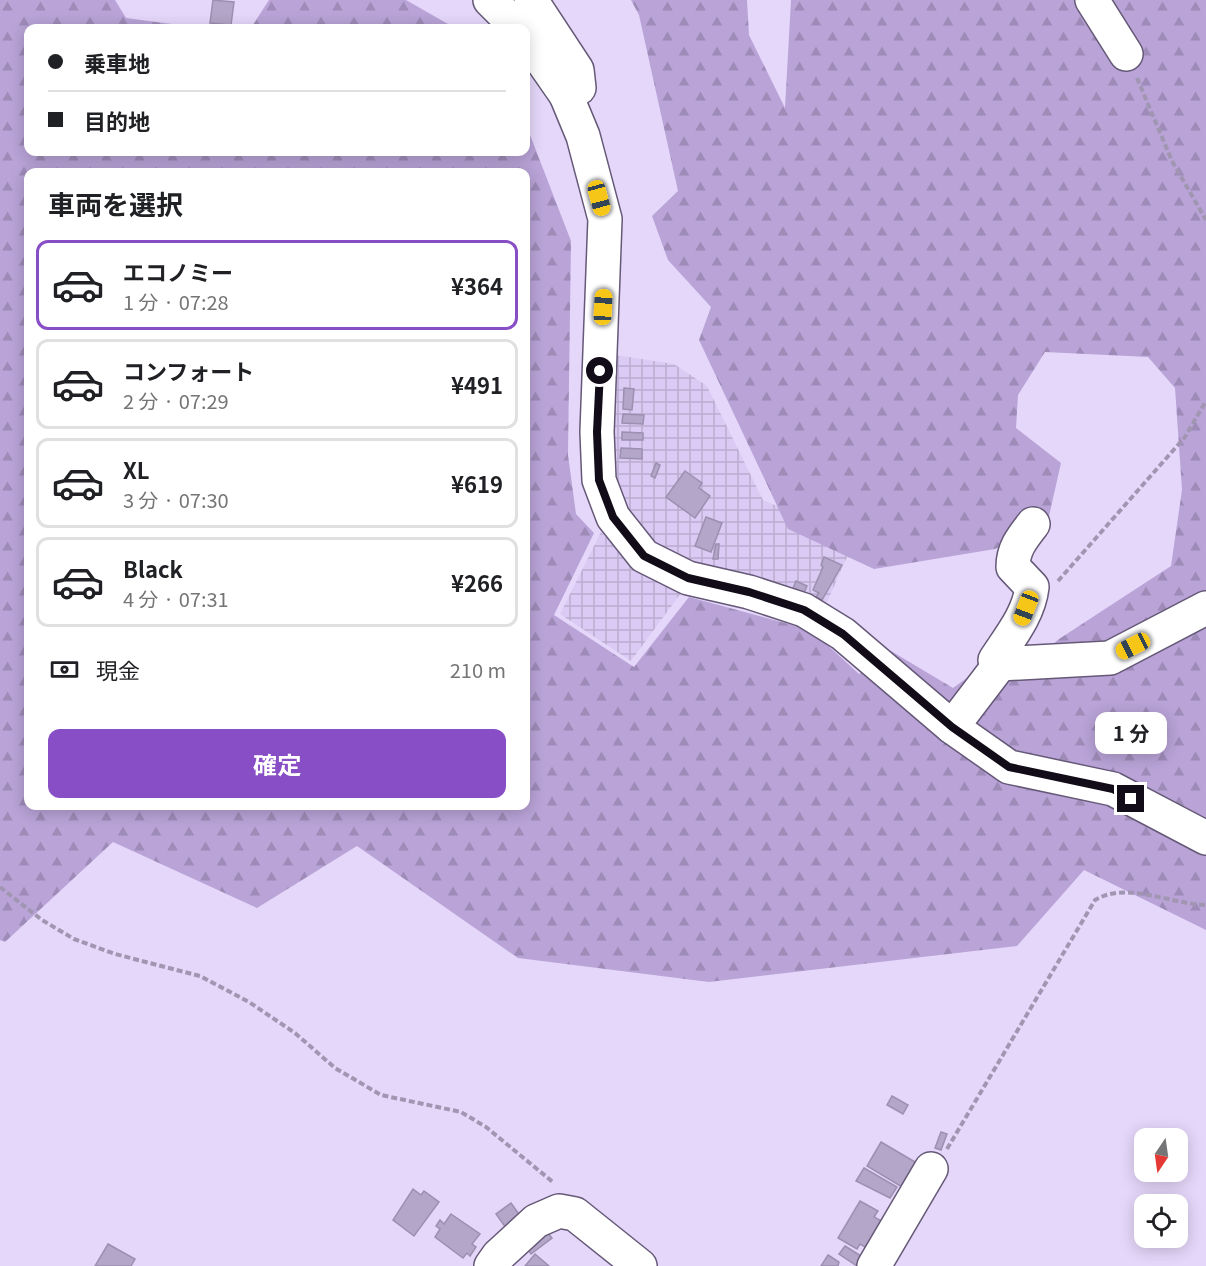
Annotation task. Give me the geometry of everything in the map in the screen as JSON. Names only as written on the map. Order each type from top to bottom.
[{"type":"street","points":[[490,0],[514,24]]},
{"type":"street","points":[[531,0],[577,70],[579,87],[566,95]]},
{"type":"street","points":[[1092,0],[1126,54]]},
{"type":"street","points":[[530,43],[566,95],[583,136],[605,219],[597,432],[599,480],[613,517],[644,556],[688,578],[749,592],[804,610],[843,634],[952,727],[1009,767],[1113,789],[1206,838]]},
{"type":"street","points":[[1000,664],[996,660],[1021,621],[1031,594],[1032,586],[1013,567],[1013,556],[1018,543],[1033,524]]},
{"type":"street","points":[[952,727],[1000,664],[1110,658],[1206,608]]},
{"type":"street","points":[[874,1266],[931,1169]]},
{"type":"street","points":[[491,1266],[498,1256],[536,1221],[560,1211],[575,1214],[640,1266]]},
{"type":"path","points":[[1126,54],[1172,161],[1206,220]]},
{"type":"path","points":[[1053,587],[1185,437],[1206,400]]},
{"type":"path","points":[[0,887],[42,920],[74,939],[115,954],[200,976],[249,1002],[295,1033],[335,1068],[381,1095],[461,1112],[486,1127],[557,1186]]},
{"type":"path","points":[[931,1169],[937,1167],[1095,900],[1105,894],[1118,891],[1206,905]]},
{"type":"shaded area","points":[[609,354],[674,364],[707,386],[763,500],[855,539],[824,609],[711,575],[661,551],[616,501]]},
{"type":"shaded area","points":[[601,532],[631,563],[684,589],[631,661],[560,614]]},
{"type":"green space","points":[[0,0],[115,0],[126,18],[172,24],[24,24],[24,156],[530,156],[530,135],[571,241],[568,455],[576,514],[594,533],[554,615],[634,667],[689,597],[811,630],[859,674],[891,651],[953,688],[975,672],[1006,683],[1059,639],[1171,566],[1182,490],[1175,388],[1148,357],[1045,352],[1018,395],[1016,428],[1061,463],[1047,525],[995,549],[874,569],[788,529],[699,340],[711,307],[668,260],[652,216],[678,191],[639,15],[631,0],[747,0],[749,35],[785,108],[791,0],[1206,0],[1206,930],[1084,870],[1017,946],[709,982],[518,958],[357,846],[257,908],[113,842],[5,942],[0,940]]},
{"type":"green space","points":[[269,0],[406,0],[448,24],[254,24]]},
{"type":"building","points":[[213,0],[234,2],[231,24],[210,23]]},
{"type":"building","points":[[624,388],[634,389],[632,410],[623,409]]},
{"type":"building","points":[[623,414],[644,415],[643,424],[622,423]]},
{"type":"building","points":[[622,432],[643,433],[643,440],[622,440]]},
{"type":"building","points":[[621,448],[642,449],[642,459],[620,458]]},
{"type":"building","points":[[656,463],[660,465],[655,478],[651,476]]},
{"type":"building","points":[[685,471],[702,483],[699,488],[710,496],[695,518],[666,497]]},
{"type":"building","points":[[706,517],[722,523],[711,552],[695,546]]},
{"type":"building","points":[[716,544],[719,544],[718,559],[713,559]]},
{"type":"building","points":[[824,557],[842,565],[822,600],[816,597],[819,593],[813,590],[823,567],[821,565]]},
{"type":"building","points":[[796,581],[807,586],[804,593],[793,588]]},
{"type":"building","points":[[892,1096],[908,1105],[903,1114],[887,1105]]},
{"type":"building","points":[[941,1132],[947,1134],[941,1150],[935,1148]]},
{"type":"building","points":[[881,1142],[922,1166],[907,1190],[867,1166]]},
{"type":"building","points":[[864,1168],[897,1187],[890,1198],[856,1181]]},
{"type":"building","points":[[413,1189],[421,1195],[424,1191],[439,1202],[414,1236],[393,1220]]},
{"type":"building","points":[[860,1201],[878,1211],[874,1217],[887,1224],[872,1251],[860,1244],[857,1249],[838,1238]]},
{"type":"building","points":[[511,1203],[521,1217],[506,1228],[496,1214]]},
{"type":"building","points":[[451,1214],[480,1234],[472,1244],[476,1247],[470,1256],[467,1253],[463,1258],[435,1237],[440,1229],[436,1226],[440,1220],[444,1224]]},
{"type":"building","points":[[542,1225],[552,1238],[531,1254],[521,1240]]},
{"type":"building","points":[[108,1244],[135,1259],[131,1266],[95,1266]]},
{"type":"building","points":[[845,1246],[869,1261],[866,1266],[857,1266],[839,1254]]},
{"type":"building","points":[[535,1254],[549,1266],[525,1266]]},
{"type":"building","points":[[828,1255],[839,1262],[838,1266],[821,1266]]},
{"type":"route","points":[[600,371],[597,432],[599,480],[613,517],[644,556],[688,578],[749,592],[804,610],[843,634],[952,727],[1009,767],[1113,789],[1131,799]]}]
